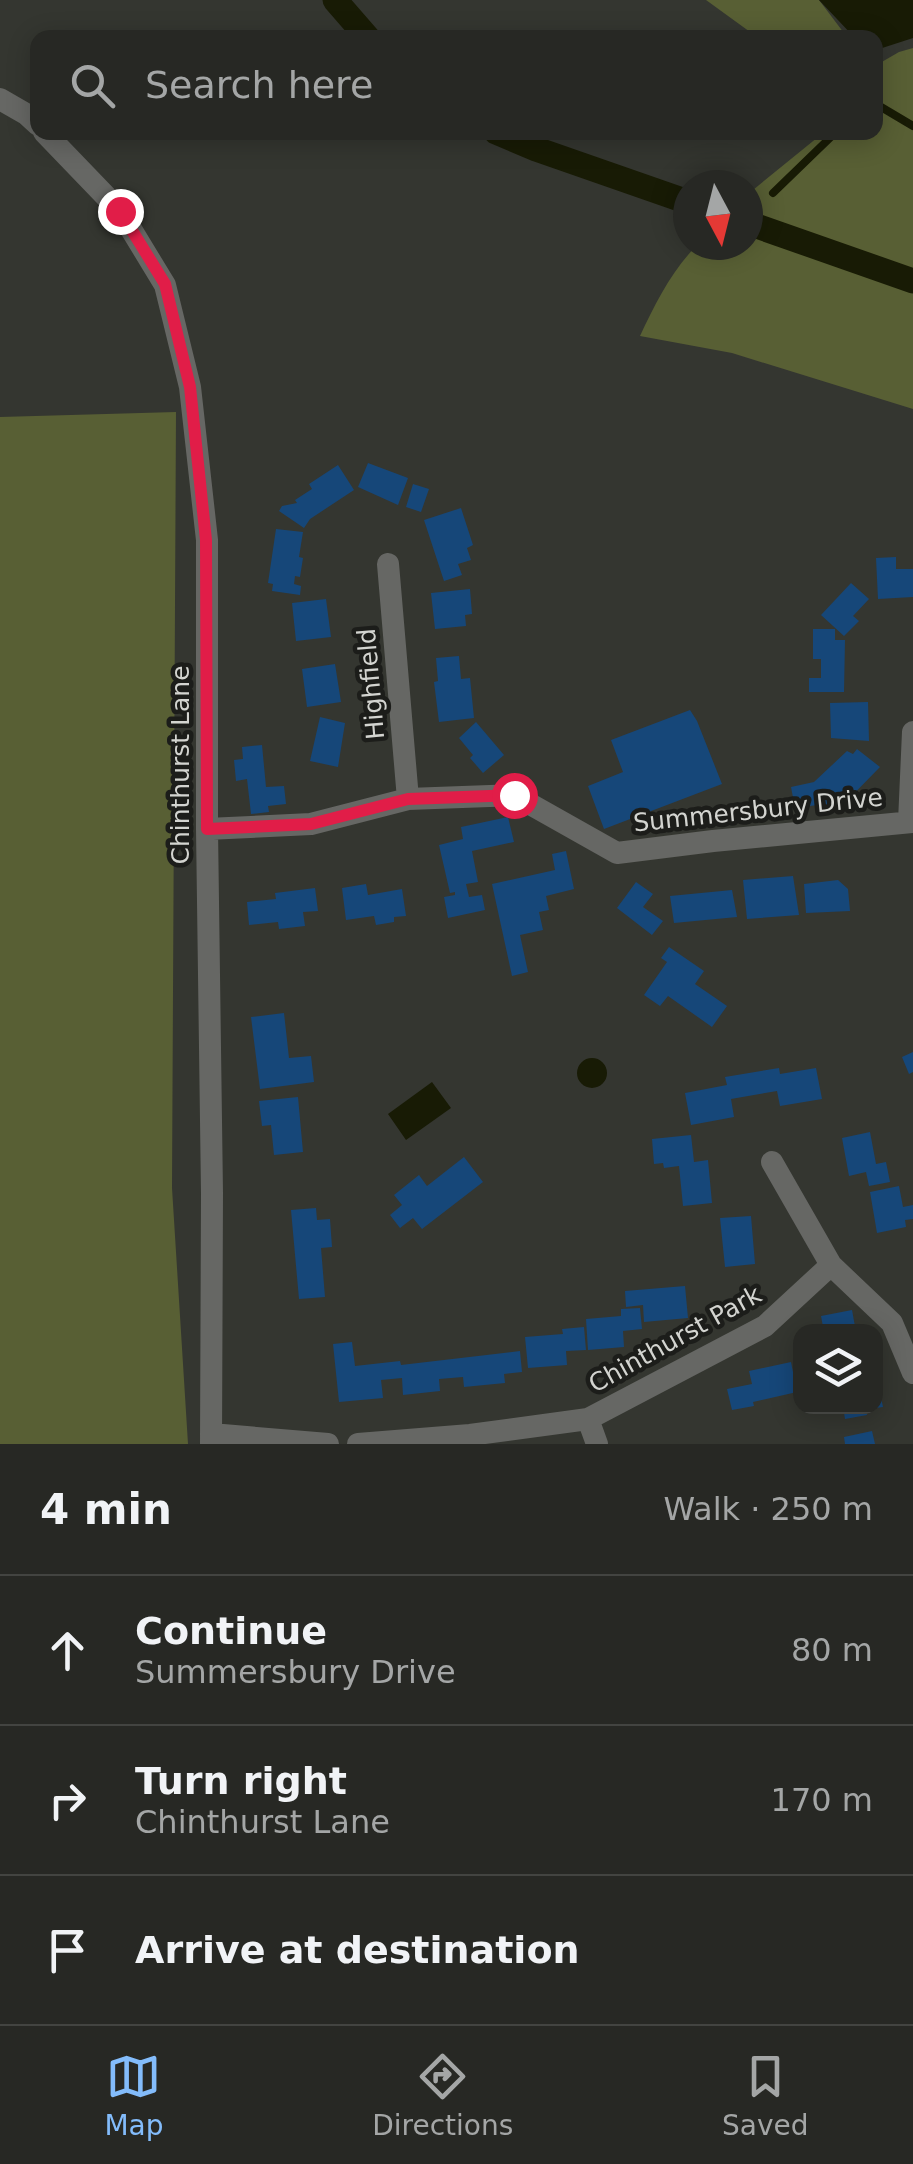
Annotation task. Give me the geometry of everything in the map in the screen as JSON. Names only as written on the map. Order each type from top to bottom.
[{"type":"street","points":[[0,99],[30,118]]},
{"type":"street","name":"Chinthurst Lane","points":[[52,140],[120,211],[165,284],[190,387],[206,540],[211,1439]]},
{"type":"street","name":"Highfield","points":[[388,564],[408,799]]},
{"type":"street","points":[[911,822],[913,732]]},
{"type":"street","name":"Summersbury Drive","points":[[207,829],[311,824],[408,799],[514,795],[617,853],[911,822]]},
{"type":"street","points":[[772,1162],[832,1265],[892,1322],[913,1373]]},
{"type":"street","name":"Chinthurst Park","points":[[358,1444],[588,1419],[766,1326],[832,1265]]},
{"type":"street","name":"Chinthurst Park","points":[[588,1419],[597,1444]]},
{"type":"street","points":[[211,1439],[328,1444]]},
{"type":"green space","points":[[706,0],[819,0],[842,30],[747,30]]},
{"type":"green space","points":[[913,48],[913,409],[732,353],[640,336],[684,260],[763,260],[763,182],[814,140],[883,140],[883,61]]},
{"type":"green space","points":[[176,412],[172,1188],[188,1444],[0,1444],[0,417]]},
{"type":"shaded area","points":[[819,0],[913,0],[913,38],[883,48],[883,30],[847,30]]},
{"type":"shaded area","points":[[592,1058],[603,1062],[607,1073],[603,1084],[592,1088],[581,1084],[577,1073],[581,1062]]},
{"type":"shaded area","points":[[432,1082],[451,1108],[406,1140],[388,1114]]},
{"type":"building","points":[[368,463],[408,478],[398,505],[358,487]]},
{"type":"building","points":[[338,465],[354,490],[310,519],[304,528],[279,511],[282,506],[297,503],[295,500],[312,489],[309,484]]},
{"type":"building","points":[[413,484],[429,489],[421,512],[406,507]]},
{"type":"building","points":[[461,508],[473,545],[467,548],[471,560],[458,564],[462,575],[444,581],[424,520]]},
{"type":"building","points":[[276,529],[303,532],[300,577],[295,576],[294,584],[301,586],[300,595],[272,591],[273,584],[268,583]]},
{"type":"building","points":[[896,557],[896,569],[913,569],[913,597],[878,599],[876,558]]},
{"type":"building","points":[[851,583],[869,599],[853,616],[859,621],[844,636],[821,615]]},
{"type":"building","points":[[470,589],[472,614],[465,615],[466,626],[435,629],[431,593]]},
{"type":"building","points":[[326,599],[331,637],[296,641],[292,603]]},
{"type":"building","points":[[813,629],[835,629],[835,640],[845,640],[844,692],[809,692],[809,678],[821,678],[821,659],[813,659]]},
{"type":"building","points":[[459,656],[461,679],[470,678],[474,718],[439,722],[434,682],[438,681],[436,658]]},
{"type":"building","points":[[335,664],[341,702],[307,707],[302,669]]},
{"type":"building","points":[[868,702],[869,741],[831,738],[830,703]]},
{"type":"building","points":[[690,710],[722,784],[604,829],[588,786],[623,772],[611,740]]},
{"type":"building","points":[[320,717],[345,723],[338,767],[310,761]]},
{"type":"building","points":[[476,722],[504,755],[483,773],[459,738]]},
{"type":"building","points":[[262,745],[266,787],[284,786],[286,804],[268,806],[269,812],[251,814],[247,779],[236,781],[234,760],[243,759],[242,747]]},
{"type":"building","points":[[857,749],[880,767],[837,811],[825,804],[795,808],[791,787],[814,782],[847,751],[853,754]]},
{"type":"building","points":[[508,817],[514,842],[472,851],[478,882],[466,884],[469,897],[482,895],[485,910],[448,918],[444,897],[455,892],[450,893],[439,845],[463,839],[461,827]]},
{"type":"building","points":[[566,851],[574,889],[546,896],[549,910],[539,912],[543,930],[520,935],[528,972],[512,976],[492,884],[555,870],[552,854]]},
{"type":"building","points":[[793,876],[799,915],[747,919],[743,880]]},
{"type":"building","points":[[838,880],[848,889],[850,911],[806,913],[804,884]]},
{"type":"building","points":[[636,882],[653,894],[643,907],[663,921],[652,935],[617,908]]},
{"type":"building","points":[[366,884],[368,895],[402,889],[406,916],[376,925],[374,916],[346,920],[342,888]]},
{"type":"building","points":[[315,888],[318,911],[303,912],[305,926],[279,929],[278,922],[249,925],[247,902],[276,899],[275,893]]},
{"type":"building","points":[[732,890],[737,917],[674,923],[670,896]]},
{"type":"building","points":[[669,947],[704,971],[695,984],[727,1006],[712,1027],[668,996],[660,1006],[644,995],[667,962],[661,958]]},
{"type":"building","points":[[284,1013],[289,1058],[311,1056],[314,1082],[260,1089],[251,1017]]},
{"type":"building","points":[[913,1052],[913,1072],[909,1074],[902,1057]]},
{"type":"building","points":[[779,1068],[780,1074],[816,1068],[822,1099],[780,1106],[777,1091],[731,1099],[734,1117],[691,1125],[685,1093],[727,1085],[725,1077]]},
{"type":"building","points":[[298,1097],[303,1152],[274,1155],[271,1125],[262,1126],[259,1101]]},
{"type":"building","points":[[870,1132],[876,1164],[886,1162],[890,1182],[869,1186],[866,1172],[849,1176],[842,1138]]},
{"type":"building","points":[[691,1135],[694,1162],[708,1160],[712,1203],[683,1206],[679,1166],[664,1168],[663,1163],[654,1164],[652,1139]]},
{"type":"building","points":[[464,1157],[483,1182],[422,1229],[413,1218],[400,1228],[390,1215],[402,1205],[394,1195],[419,1175],[427,1186]]},
{"type":"building","points":[[899,1186],[903,1207],[913,1205],[913,1219],[905,1220],[906,1227],[877,1233],[870,1192]]},
{"type":"building","points":[[316,1208],[317,1220],[330,1219],[332,1247],[321,1248],[325,1297],[299,1299],[291,1210]]},
{"type":"building","points":[[751,1216],[755,1264],[725,1267],[720,1218]]},
{"type":"building","points":[[685,1286],[688,1318],[644,1322],[643,1305],[626,1307],[625,1291]]},
{"type":"building","points":[[640,1308],[642,1329],[623,1331],[624,1347],[588,1350],[586,1319],[621,1316],[621,1309]]},
{"type":"building","points":[[852,1310],[855,1324],[822,1324],[821,1316]]},
{"type":"building","points":[[584,1327],[586,1350],[566,1351],[567,1365],[528,1368],[525,1337],[563,1334],[562,1329]]},
{"type":"building","points":[[352,1342],[355,1366],[400,1361],[401,1365],[520,1351],[522,1372],[504,1374],[505,1383],[464,1387],[463,1377],[439,1379],[440,1391],[403,1395],[402,1378],[381,1380],[383,1398],[339,1402],[333,1344]]},
{"type":"building","points":[[791,1362],[793,1393],[732,1410],[727,1389],[752,1384],[749,1371]]},
{"type":"building","points":[[844,1414],[867,1414],[867,1415],[845,1419]]},
{"type":"building","points":[[872,1431],[875,1444],[845,1444],[844,1437]]},
{"type":"waterway","points":[[335,0],[361,30]]},
{"type":"waterway","points":[[883,108],[913,126]]},
{"type":"waterway","points":[[515,140],[673,197]]},
{"type":"waterway","points":[[773,193],[828,140]]},
{"type":"waterway","points":[[763,228],[913,281]]},
{"type":"route","points":[[120,211],[165,284],[190,387],[206,540],[207,829],[311,824],[408,799],[514,795]]}]
